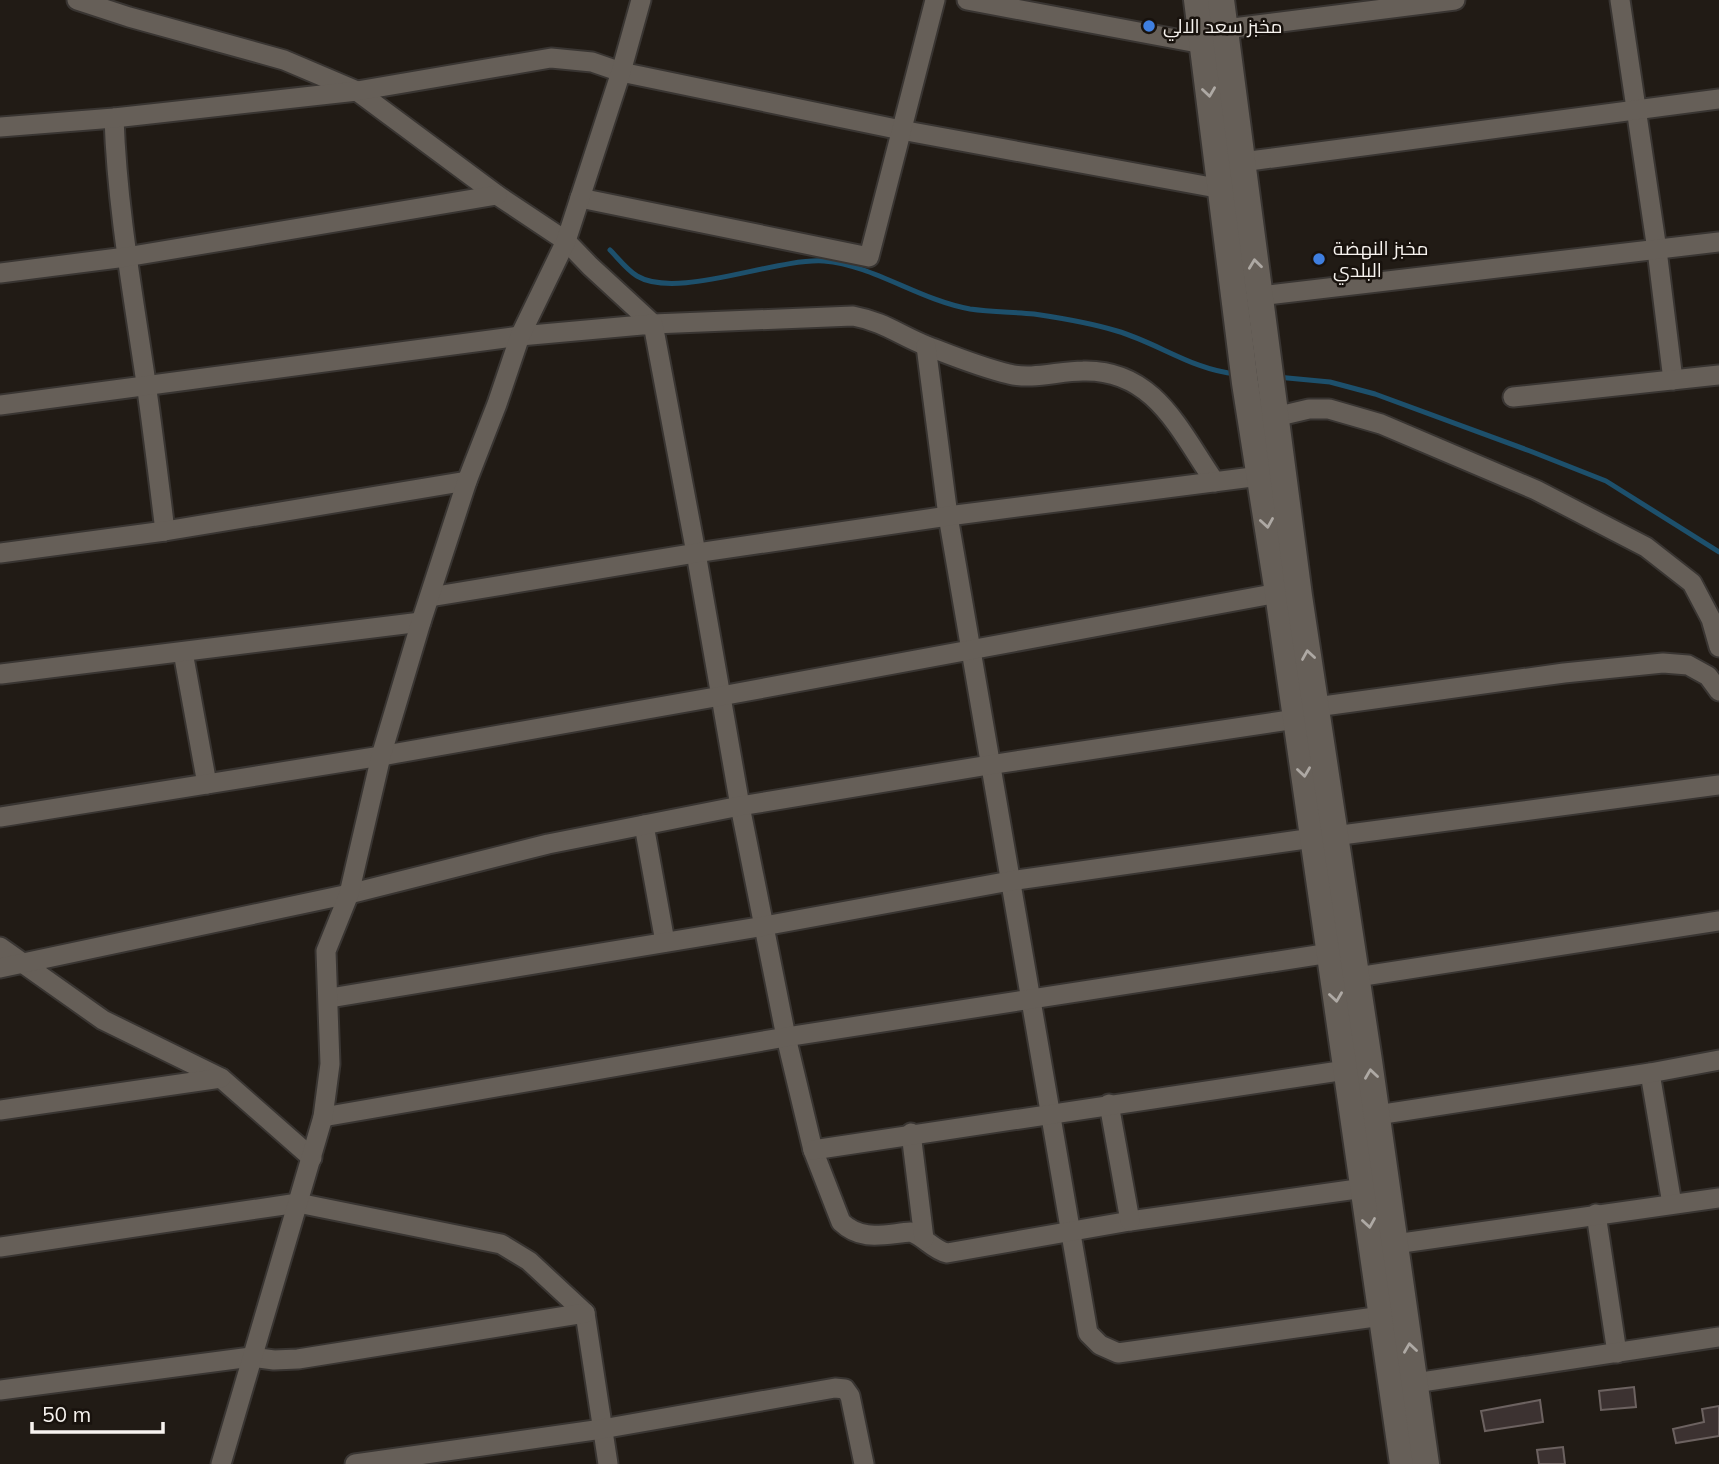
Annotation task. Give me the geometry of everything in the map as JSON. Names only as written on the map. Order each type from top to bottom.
[{"type":"main road","points":[[1198,0],[1222,189],[1254,354],[1258,385],[1260,476],[1278,593],[1306,713]]},
{"type":"main road","points":[[1221,0],[1259,296],[1254,354]]},
{"type":"main road","points":[[1258,385],[1275,417],[1306,713],[1324,837],[1357,977],[1426,1464]]},
{"type":"main road","points":[[1324,837],[1330,953],[1403,1464]]},
{"type":"street","points":[[77,0],[131,9],[284,60],[356,91],[497,195],[566,241],[653,324],[740,806],[786,1037],[813,1150],[841,1222],[850,1231],[861,1236],[911,1233],[947,1253],[1130,1221],[1364,1188]]},
{"type":"street","points":[[221,1464],[323,1116],[331,1064],[326,951],[349,894],[381,756],[467,481],[520,336],[566,241],[621,72],[641,0]]},
{"type":"street","points":[[580,198],[869,257],[934,0]]},
{"type":"street","points":[[967,0],[1203,44]]},
{"type":"street","points":[[1225,29],[1455,0]]},
{"type":"street","points":[[1620,0],[1657,250],[1673,380]]},
{"type":"street","points":[[0,127],[114,118],[356,91],[551,58],[592,62],[621,72],[901,130],[1222,189]]},
{"type":"street","points":[[1241,162],[1719,99]]},
{"type":"street","points":[[114,118],[116,172],[126,257],[165,531]]},
{"type":"street","points":[[0,273],[126,257],[497,195]]},
{"type":"street","points":[[1259,296],[1719,242]]},
{"type":"street","points":[[0,405],[520,336],[653,324],[853,316],[874,320],[926,346],[1008,374],[1025,376],[1086,370],[1113,374],[1134,382],[1150,392],[1167,410],[1215,482]]},
{"type":"street","points":[[926,346],[948,516],[1088,1333],[1100,1345],[1118,1353],[1382,1316]]},
{"type":"street","points":[[1513,397],[1719,375]]},
{"type":"street","points":[[1275,417],[1309,409],[1329,409],[1381,424],[1536,490],[1646,547],[1692,583],[1711,620],[1719,647]]},
{"type":"street","points":[[430,597],[696,553],[948,516],[1260,476]]},
{"type":"street","points":[[0,553],[165,531],[467,481]]},
{"type":"street","points":[[0,817],[381,756],[1278,593]]},
{"type":"street","points":[[0,671],[183,652],[421,622]]},
{"type":"street","points":[[183,652],[207,784]]},
{"type":"street","points":[[0,968],[349,894],[548,844],[740,806],[1306,713],[1577,671],[1663,663],[1688,665],[1708,676],[1719,691]]},
{"type":"street","points":[[330,998],[764,926],[1010,881],[1719,785]]},
{"type":"street","points":[[644,825],[665,942]]},
{"type":"street","points":[[1357,977],[1719,921]]},
{"type":"street","points":[[0,947],[103,1020],[221,1078],[312,1158]]},
{"type":"street","points":[[323,1116],[1031,997],[1330,953]]},
{"type":"street","points":[[1377,1115],[1719,1060]]},
{"type":"street","points":[[813,1150],[911,1133],[1346,1070]]},
{"type":"street","points":[[1650,1073],[1672,1204]]},
{"type":"street","points":[[0,1110],[221,1078]]},
{"type":"street","points":[[1109,1104],[1130,1221]]},
{"type":"street","points":[[911,1133],[924,1239]]},
{"type":"street","points":[[1395,1244],[1719,1198]]},
{"type":"street","points":[[0,1247],[298,1203],[501,1244],[528,1261],[585,1313],[608,1464]]},
{"type":"street","points":[[1596,1214],[1617,1353]]},
{"type":"street","points":[[0,1390],[251,1357],[298,1359],[585,1313]]},
{"type":"street","points":[[1415,1383],[1719,1337]]},
{"type":"street","points":[[355,1464],[602,1429],[835,1388],[845,1389],[850,1396],[864,1464]]},
{"type":"building","points":[[1634,1387],[1636,1407],[1601,1410],[1599,1391]]},
{"type":"building","points":[[1540,1400],[1543,1422],[1485,1431],[1481,1411]]},
{"type":"building","points":[[1719,1406],[1719,1436],[1676,1443],[1673,1429],[1704,1422],[1702,1409]]},
{"type":"building","points":[[1563,1447],[1565,1464],[1539,1464],[1537,1450]]},
{"type":"waterway","points":[[610,250],[637,276],[654,282],[701,281],[803,262],[842,264],[951,305],[1034,314],[1097,326],[1132,336],[1190,362],[1236,374]]},
{"type":"waterway","points":[[1277,377],[1330,382],[1375,394],[1606,481],[1719,552]]},
{"type":"place","name":"مخبز سعد الالي","points":[[1149,26]]},
{"type":"place","name":"مخبز النهضة البلدي","points":[[1319,259]]}]
